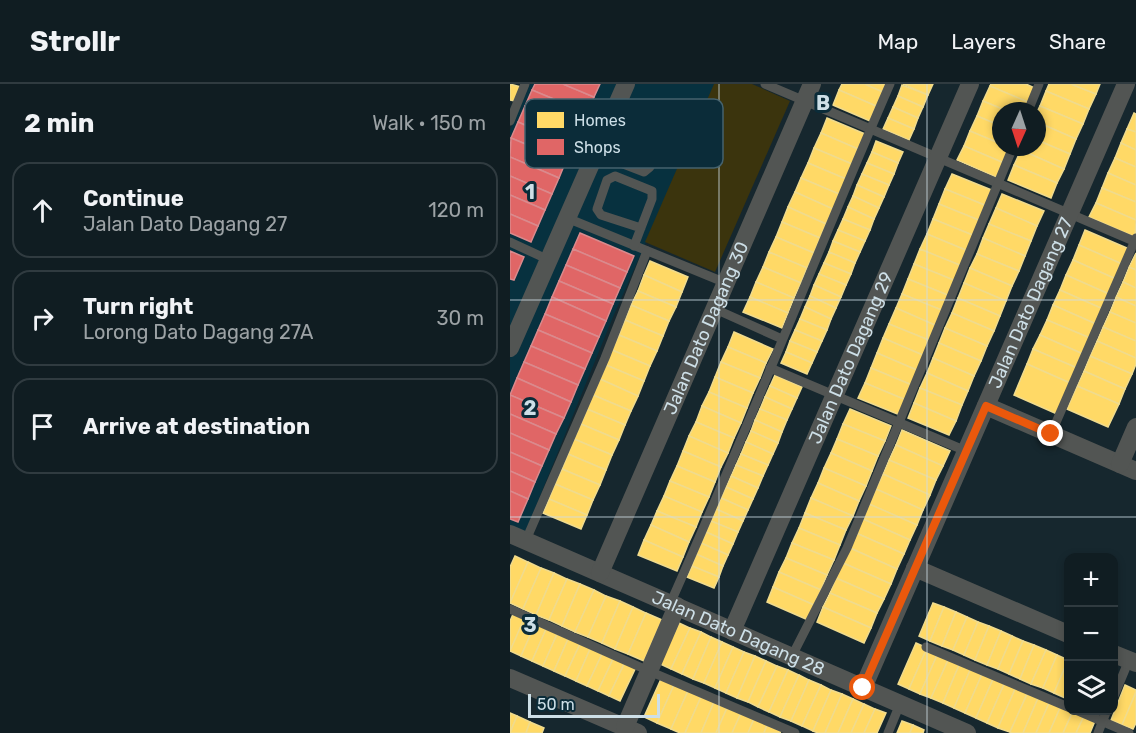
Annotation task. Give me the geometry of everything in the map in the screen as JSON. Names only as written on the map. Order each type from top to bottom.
[{"type":"street","points":[[619,99],[626,84]]},
{"type":"street","name":"Jalan Dato Dagang 30","points":[[600,573],[812,84]]},
{"type":"street","name":"Jalan Dato Dagang 29","points":[[732,631],[969,84]]},
{"type":"street","name":"Jalan Dato Dagang 27","points":[[863,688],[1126,84]]},
{"type":"street","points":[[510,348],[589,168]]},
{"type":"street","points":[[986,406],[1128,467],[1136,427]]},
{"type":"street","name":"Jalan Dato Dagang 28","points":[[518,537],[967,733]]},
{"type":"street","points":[[915,568],[1064,632]]},
{"type":"street","points":[[510,678],[601,726],[632,730],[649,671],[674,605]]},
{"type":"lane","points":[[510,121],[525,84]]},
{"type":"lane","points":[[765,84],[1135,240],[1051,434]]},
{"type":"lane","points":[[674,605],[782,339],[891,84]]},
{"type":"lane","points":[[1032,102],[1039,84]]},
{"type":"lane","points":[[792,656],[846,548],[1010,156]]},
{"type":"lane","points":[[634,168],[644,172],[649,168]]},
{"type":"lane","points":[[634,246],[641,228],[652,199],[652,191],[615,176],[607,180],[597,209],[601,215],[641,228]]},
{"type":"lane","points":[[567,218],[726,283]]},
{"type":"lane","points":[[510,242],[549,260]]},
{"type":"lane","points":[[518,537],[605,358],[647,251]]},
{"type":"lane","points":[[715,309],[782,339]]},
{"type":"lane","points":[[770,368],[966,451]]},
{"type":"lane","points":[[510,609],[795,733]]},
{"type":"lane","points":[[926,646],[1064,705]]},
{"type":"lane","points":[[1118,682],[1126,659]]},
{"type":"lane","points":[[888,733],[900,704]]},
{"type":"lane","points":[[1085,715],[1129,733]]},
{"type":"lane","points":[[1098,733],[1105,715]]},
{"type":"shaded area","points":[[530,84],[716,84],[709,99],[525,99],[525,168],[679,168],[613,317],[525,533],[510,526],[510,130]]},
{"type":"shaded area","points":[[714,84],[752,84],[790,101],[715,272],[645,242],[677,168],[723,168],[723,99],[707,99]]},
{"type":"building: Homes","points":[[510,84],[521,87],[514,101],[510,100]]},
{"type":"building: Homes","points":[[842,84],[865,84],[883,92],[876,106],[839,90]]},
{"type":"building: Homes","points":[[865,84],[886,84],[883,92]]},
{"type":"building: Homes","points":[[903,84],[933,84],[928,95]]},
{"type":"building: Homes","points":[[991,84],[1026,84],[1037,89],[1030,102],[1028,102],[990,86]]},
{"type":"building: Homes","points":[[1049,84],[1071,84],[1096,94],[1089,109],[1046,91]]},
{"type":"building: Homes","points":[[1071,84],[1100,84],[1096,94]]},
{"type":"building: Homes","points":[[902,85],[928,95],[923,107],[898,96]]},
{"type":"building: Homes","points":[[990,86],[1028,102],[992,102],[992,105],[983,101]]},
{"type":"building: Homes","points":[[839,90],[876,106],[870,121],[833,105]]},
{"type":"building: Homes","points":[[1046,91],[1089,109],[1083,124],[1046,109],[1046,102],[1042,102]]},
{"type":"building: Homes","points":[[898,96],[923,107],[918,118],[893,107]]},
{"type":"building: Homes","points":[[983,101],[992,105],[992,122],[977,116]]},
{"type":"building: Homes","points":[[893,107],[918,118],[914,129],[888,118]]},
{"type":"building: Homes","points":[[1046,109],[1083,124],[1076,139],[1046,126]]},
{"type":"building: Homes","points":[[1134,113],[1136,114],[1136,132],[1127,129]]},
{"type":"building: Homes","points":[[977,116],[992,122],[992,140],[970,131]]},
{"type":"building: Homes","points":[[827,118],[865,134],[858,149],[821,133]]},
{"type":"building: Homes","points":[[888,118],[914,129],[909,140],[883,129]]},
{"type":"building: Homes","points":[[1046,126],[1076,139],[1070,154],[1046,144]]},
{"type":"building: Homes","points":[[1127,129],[1136,132],[1136,150],[1121,143]]},
{"type":"building: Homes","points":[[970,131],[992,140],[992,156],[1006,156],[1004,163],[964,146]]},
{"type":"building: Homes","points":[[821,133],[858,149],[852,164],[814,148]]},
{"type":"building: Homes","points":[[876,141],[903,152],[898,163],[872,152]]},
{"type":"building: Homes","points":[[1121,143],[1136,150],[1136,167],[1115,158]]},
{"type":"building: Homes","points":[[1046,144],[1070,154],[1064,169],[1035,156],[1046,156]]},
{"type":"building: Homes","points":[[964,146],[1004,163],[998,178],[957,160]]},
{"type":"building: Homes","points":[[814,148],[852,164],[846,179],[808,163]]},
{"type":"building: Homes","points":[[872,152],[898,163],[894,174],[867,163]]},
{"type":"building: Homes","points":[[1018,156],[1035,156],[1064,169],[1057,183],[1014,165]]},
{"type":"building: Homes","points":[[1115,158],[1136,167],[1136,185],[1108,173]]},
{"type":"building: Homes","points":[[808,163],[846,179],[839,194],[801,178]]},
{"type":"building: Homes","points":[[867,163],[894,174],[889,185],[862,174]]},
{"type":"building: Homes","points":[[1014,165],[1057,183],[1051,198],[1008,180]]},
{"type":"building: Homes","points":[[1108,173],[1136,185],[1136,202],[1102,188]]},
{"type":"building: Homes","points":[[862,174],[889,185],[884,197],[857,185]]},
{"type":"building: Homes","points":[[952,174],[994,191],[987,206],[945,189]]},
{"type":"building: Homes","points":[[801,178],[839,194],[833,209],[795,192]]},
{"type":"building: Homes","points":[[857,185],[884,197],[879,208],[853,196]]},
{"type":"building: Homes","points":[[1102,188],[1136,202],[1136,220],[1096,203]]},
{"type":"building: Homes","points":[[945,189],[987,206],[981,221],[939,204]]},
{"type":"building: Homes","points":[[795,192],[833,209],[826,224],[788,207]]},
{"type":"building: Homes","points":[[1002,194],[1044,211],[1037,226],[996,208]]},
{"type":"building: Homes","points":[[853,196],[879,208],[874,219],[848,207]]},
{"type":"building: Homes","points":[[1096,203],[1136,220],[1135,237],[1089,217]]},
{"type":"building: Homes","points":[[939,204],[981,221],[975,236],[933,219]]},
{"type":"building: Homes","points":[[788,207],[826,224],[820,238],[782,222]]},
{"type":"building: Homes","points":[[848,207],[874,219],[870,230],[843,219]]},
{"type":"building: Homes","points":[[996,208],[1037,226],[1031,241],[989,224]]},
{"type":"building: Homes","points":[[843,219],[870,230],[865,241],[838,230]]},
{"type":"building: Homes","points":[[933,219],[975,236],[968,251],[927,234]]},
{"type":"building: Homes","points":[[782,222],[820,238],[814,253],[776,237]]},
{"type":"building: Homes","points":[[989,224],[1031,241],[1025,256],[983,238]]},
{"type":"building: Homes","points":[[838,230],[865,241],[860,252],[833,241]]},
{"type":"building: Homes","points":[[1085,230],[1129,249],[1122,264],[1079,245]]},
{"type":"building: Homes","points":[[927,234],[968,251],[962,266],[920,249]]},
{"type":"building: Homes","points":[[776,237],[814,253],[807,268],[769,252]]},
{"type":"building: Homes","points":[[983,238],[1025,256],[1019,271],[977,254]]},
{"type":"building: Homes","points":[[833,241],[860,252],[855,263],[829,252]]},
{"type":"building: Homes","points":[[1079,245],[1122,264],[1116,279],[1073,260]]},
{"type":"building: Homes","points":[[920,249],[962,266],[956,281],[914,264]]},
{"type":"building: Homes","points":[[769,252],[807,268],[801,283],[763,267]]},
{"type":"building: Homes","points":[[829,252],[855,263],[851,274],[824,263]]},
{"type":"building: Homes","points":[[1136,253],[1136,270],[1129,267]]},
{"type":"building: Homes","points":[[977,254],[1019,271],[1012,286],[970,268]]},
{"type":"building: Homes","points":[[1073,260],[1116,279],[1109,294],[1066,275]]},
{"type":"building: Homes","points":[[650,261],[688,277],[682,292],[644,275]]},
{"type":"building: Homes","points":[[824,263],[851,274],[846,285],[819,274]]},
{"type":"building: Homes","points":[[914,264],[956,281],[950,296],[908,279]]},
{"type":"building: Homes","points":[[763,267],[801,283],[794,298],[756,282]]},
{"type":"building: Homes","points":[[1129,267],[1136,270],[1136,288],[1123,282]]},
{"type":"building: Homes","points":[[970,268],[1012,286],[1006,301],[964,283]]},
{"type":"building: Homes","points":[[819,274],[846,285],[841,297],[814,285]]},
{"type":"building: Homes","points":[[644,275],[682,292],[676,307],[638,291]]},
{"type":"building: Homes","points":[[1066,275],[1109,294],[1103,309],[1060,290]]},
{"type":"building: Homes","points":[[908,279],[950,296],[944,311],[902,294]]},
{"type":"building: Homes","points":[[756,282],[794,298],[788,313],[750,297]]},
{"type":"building: Homes","points":[[1123,282],[1136,288],[1136,306],[1116,297]]},
{"type":"building: Homes","points":[[964,283],[1006,301],[1000,316],[958,298]]},
{"type":"building: Homes","points":[[814,285],[841,297],[836,308],[810,296]]},
{"type":"building: Homes","points":[[1060,290],[1103,309],[1096,324],[1053,305]]},
{"type":"building: Homes","points":[[638,291],[676,307],[669,321],[631,305]]},
{"type":"building: Homes","points":[[902,294],[944,311],[937,326],[896,308]]},
{"type":"building: Homes","points":[[810,296],[836,308],[831,319],[805,307]]},
{"type":"building: Homes","points":[[750,297],[788,313],[782,328],[743,312]]},
{"type":"building: Homes","points":[[1116,297],[1136,306],[1136,323],[1110,312]]},
{"type":"building: Homes","points":[[958,298],[1000,316],[994,331],[952,313]]},
{"type":"building: Homes","points":[[631,305],[669,321],[663,336],[625,320]]},
{"type":"building: Homes","points":[[1053,305],[1096,324],[1090,338],[1047,320]]},
{"type":"building: Homes","points":[[805,307],[831,319],[827,330],[800,319]]},
{"type":"building: Homes","points":[[896,308],[937,326],[931,341],[889,324]]},
{"type":"building: Homes","points":[[1110,312],[1136,323],[1136,341],[1103,327]]},
{"type":"building: Homes","points":[[952,313],[994,331],[987,346],[945,328]]},
{"type":"building: Homes","points":[[800,319],[827,330],[822,341],[795,330]]},
{"type":"building: Homes","points":[[625,320],[663,336],[657,351],[619,335]]},
{"type":"building: Homes","points":[[1047,320],[1090,338],[1083,354],[1040,335]]},
{"type":"building: Homes","points":[[889,324],[931,341],[925,356],[883,338]]},
{"type":"building: Homes","points":[[1103,327],[1136,341],[1136,358],[1097,341]]},
{"type":"building: Homes","points":[[945,328],[987,346],[981,361],[939,343]]},
{"type":"building: Homes","points":[[795,330],[822,341],[817,352],[790,341]]},
{"type":"building: Homes","points":[[734,332],[773,349],[766,363],[728,347]]},
{"type":"building: Homes","points":[[619,335],[657,351],[650,366],[612,350]]},
{"type":"building: Homes","points":[[1040,335],[1083,354],[1077,368],[1033,349]]},
{"type":"building: Homes","points":[[883,338],[925,356],[919,371],[877,353]]},
{"type":"building: Homes","points":[[790,341],[817,352],[812,363],[786,352]]},
{"type":"building: Homes","points":[[1097,341],[1136,358],[1132,374],[1090,356]]},
{"type":"building: Homes","points":[[939,343],[981,361],[974,376],[933,358]]},
{"type":"building: Homes","points":[[728,347],[766,363],[760,378],[721,362]]},
{"type":"building: Homes","points":[[1033,349],[1077,368],[1070,383],[1027,364]]},
{"type":"building: Homes","points":[[612,350],[650,366],[644,381],[606,365]]},
{"type":"building: Homes","points":[[786,352],[812,363],[807,374],[781,363]]},
{"type":"building: Homes","points":[[877,353],[919,371],[912,385],[871,368]]},
{"type":"building: Homes","points":[[1090,356],[1132,374],[1125,389],[1084,371]]},
{"type":"building: Homes","points":[[933,358],[974,376],[968,391],[927,373]]},
{"type":"building: Homes","points":[[721,362],[760,378],[753,393],[715,377]]},
{"type":"building: Homes","points":[[1027,364],[1070,383],[1057,414],[1014,395]]},
{"type":"building: Homes","points":[[606,365],[644,381],[638,396],[600,379]]},
{"type":"building: Homes","points":[[871,368],[912,385],[906,400],[865,383]]},
{"type":"building: Homes","points":[[1084,371],[1125,389],[1119,404],[1077,386]]},
{"type":"building: Homes","points":[[927,373],[968,391],[962,405],[920,388]]},
{"type":"building: Homes","points":[[775,375],[802,387],[797,398],[770,386]]},
{"type":"building: Homes","points":[[715,377],[753,393],[747,408],[709,392]]},
{"type":"building: Homes","points":[[600,379],[638,396],[631,411],[593,395]]},
{"type":"building: Homes","points":[[865,383],[906,400],[900,415],[858,398]]},
{"type":"building: Homes","points":[[770,386],[797,398],[792,409],[765,397]]},
{"type":"building: Homes","points":[[1077,386],[1119,404],[1108,427],[1067,409]]},
{"type":"building: Homes","points":[[920,388],[962,405],[956,421],[914,403]]},
{"type":"building: Homes","points":[[709,392],[747,408],[741,423],[702,406]]},
{"type":"building: Homes","points":[[593,395],[631,411],[625,425],[587,409]]},
{"type":"building: Homes","points":[[765,397],[792,409],[787,420],[760,409]]},
{"type":"building: Homes","points":[[914,403],[956,421],[949,435],[908,418]]},
{"type":"building: Homes","points":[[702,406],[741,423],[734,438],[696,422]]},
{"type":"building: Homes","points":[[587,409],[625,425],[619,440],[581,424]]},
{"type":"building: Homes","points":[[760,409],[787,420],[782,432],[755,420]]},
{"type":"building: Homes","points":[[850,409],[891,426],[885,441],[843,424]]},
{"type":"building: Homes","points":[[755,420],[782,432],[778,443],[751,431]]},
{"type":"building: Homes","points":[[696,422],[734,438],[728,453],[689,436]]},
{"type":"building: Homes","points":[[581,424],[619,440],[612,455],[574,439]]},
{"type":"building: Homes","points":[[843,424],[885,441],[878,456],[837,439]]},
{"type":"building: Homes","points":[[902,430],[950,451],[943,466],[896,445]]},
{"type":"building: Homes","points":[[751,431],[778,443],[773,454],[746,442]]},
{"type":"building: Homes","points":[[689,436],[728,453],[721,467],[683,451]]},
{"type":"building: Homes","points":[[574,439],[612,455],[606,470],[568,454]]},
{"type":"building: Homes","points":[[837,439],[878,456],[872,471],[831,453]]},
{"type":"building: Homes","points":[[746,442],[773,454],[768,465],[741,454]]},
{"type":"building: Homes","points":[[896,445],[943,466],[936,480],[889,460]]},
{"type":"building: Homes","points":[[683,451],[721,467],[715,482],[677,466]]},
{"type":"building: Homes","points":[[831,453],[872,471],[866,486],[824,468]]},
{"type":"building: Homes","points":[[568,454],[606,470],[600,485],[562,469]]},
{"type":"building: Homes","points":[[741,454],[768,465],[763,476],[736,465]]},
{"type":"building: Homes","points":[[889,460],[936,480],[930,495],[883,474]]},
{"type":"building: Homes","points":[[736,465],[763,476],[758,488],[731,476]]},
{"type":"building: Homes","points":[[677,466],[715,482],[709,497],[670,481]]},
{"type":"building: Homes","points":[[824,468],[866,486],[859,501],[818,483]]},
{"type":"building: Homes","points":[[562,469],[600,485],[593,500],[555,484]]},
{"type":"building: Homes","points":[[883,474],[930,495],[923,510],[876,489]]},
{"type":"building: Homes","points":[[731,476],[758,488],[753,499],[726,487]]},
{"type":"building: Homes","points":[[670,481],[709,497],[702,512],[664,496]]},
{"type":"building: Homes","points":[[818,483],[859,501],[853,516],[811,498]]},
{"type":"building: Homes","points":[[555,484],[593,500],[587,515],[549,499]]},
{"type":"building: Homes","points":[[726,487],[753,499],[748,510],[721,498]]},
{"type":"building: Homes","points":[[876,489],[923,510],[917,525],[869,504]]},
{"type":"building: Homes","points":[[664,496],[702,512],[696,527],[657,511]]},
{"type":"building: Homes","points":[[721,498],[748,510],[743,521],[716,509]]},
{"type":"building: Homes","points":[[811,498],[853,516],[846,530],[805,513]]},
{"type":"building: Homes","points":[[549,499],[587,515],[581,529],[543,513]]},
{"type":"building: Homes","points":[[869,504],[917,525],[910,540],[863,519]]},
{"type":"building: Homes","points":[[716,509],[743,521],[738,532],[711,521]]},
{"type":"building: Homes","points":[[657,511],[696,527],[689,542],[651,525]]},
{"type":"building: Homes","points":[[805,513],[846,530],[840,545],[799,528]]},
{"type":"building: Homes","points":[[863,519],[910,540],[904,554],[856,533]]},
{"type":"building: Homes","points":[[711,521],[738,532],[733,544],[706,532]]},
{"type":"building: Homes","points":[[651,525],[689,542],[683,557],[644,540]]},
{"type":"building: Homes","points":[[799,528],[840,545],[834,560],[792,543]]},
{"type":"building: Homes","points":[[706,532],[733,544],[728,555],[701,543]]},
{"type":"building: Homes","points":[[856,533],[904,554],[897,569],[850,548]]},
{"type":"building: Homes","points":[[644,540],[683,557],[677,571],[638,555]]},
{"type":"building: Homes","points":[[701,543],[728,555],[723,566],[696,554]]},
{"type":"building: Homes","points":[[792,543],[834,560],[827,575],[786,558]]},
{"type":"building: Homes","points":[[850,548],[897,569],[891,584],[843,563]]},
{"type":"building: Homes","points":[[696,554],[723,566],[719,577],[692,566]]},
{"type":"building: Homes","points":[[515,556],[528,562],[510,603],[510,567]]},
{"type":"building: Homes","points":[[786,558],[827,575],[821,590],[779,572]]},
{"type":"building: Homes","points":[[528,562],[541,568],[523,609],[510,603]]},
{"type":"building: Homes","points":[[843,563],[891,584],[884,599],[836,578]]},
{"type":"building: Homes","points":[[692,566],[719,577],[714,588],[687,577]]},
{"type":"building: Homes","points":[[541,568],[554,573],[536,615],[523,609]]},
{"type":"building: Homes","points":[[779,572],[821,590],[814,605],[773,587]]},
{"type":"building: Homes","points":[[554,573],[567,579],[549,620],[536,615]]},
{"type":"building: Homes","points":[[836,578],[884,599],[877,613],[830,593]]},
{"type":"building: Homes","points":[[567,579],[580,584],[562,626],[549,620]]},
{"type":"building: Homes","points":[[580,584],[594,590],[575,632],[562,626]]},
{"type":"building: Homes","points":[[773,587],[814,605],[808,620],[767,602]]},
{"type":"building: Homes","points":[[594,590],[606,596],[588,637],[575,632]]},
{"type":"building: Homes","points":[[830,593],[877,613],[871,628],[823,607]]},
{"type":"building: Homes","points":[[606,596],[620,601],[602,643],[588,637]]},
{"type":"building: Homes","points":[[620,601],[633,607],[615,649],[602,643]]},
{"type":"building: Homes","points":[[933,603],[944,607],[930,641],[919,636]]},
{"type":"building: Homes","points":[[633,607],[646,613],[628,654],[615,649]]},
{"type":"building: Homes","points":[[823,607],[871,628],[864,643],[817,622]]},
{"type":"building: Homes","points":[[944,607],[956,612],[942,646],[930,641]]},
{"type":"building: Homes","points":[[514,612],[525,617],[510,651],[510,621]]},
{"type":"building: Homes","points":[[956,612],[967,617],[953,650],[942,646]]},
{"type":"building: Homes","points":[[646,613],[662,620],[644,661],[628,654]]},
{"type":"building: Homes","points":[[525,617],[536,622],[521,656],[510,651]]},
{"type":"building: Homes","points":[[967,617],[978,622],[964,655],[953,650]]},
{"type":"building: Homes","points":[[536,622],[547,627],[532,661],[521,656]]},
{"type":"building: Homes","points":[[978,622],[989,626],[975,660],[964,655]]},
{"type":"building: Homes","points":[[679,623],[690,628],[671,669],[660,664]]},
{"type":"building: Homes","points":[[989,626],[1001,631],[987,665],[975,660]]},
{"type":"building: Homes","points":[[547,627],[558,632],[543,666],[532,661]]},
{"type":"building: Homes","points":[[690,628],[701,632],[682,674],[671,669]]},
{"type":"building: Homes","points":[[1001,631],[1012,636],[998,669],[987,665]]},
{"type":"building: Homes","points":[[558,632],[569,637],[554,671],[543,666]]},
{"type":"building: Homes","points":[[701,632],[711,637],[693,679],[682,674]]},
{"type":"building: Homes","points":[[1012,636],[1023,641],[1009,674],[998,669]]},
{"type":"building: Homes","points":[[569,637],[581,642],[565,676],[554,671]]},
{"type":"building: Homes","points":[[711,637],[722,642],[704,683],[693,679]]},
{"type":"building: Homes","points":[[1023,641],[1034,645],[1020,679],[1009,674]]},
{"type":"building: Homes","points":[[581,642],[591,647],[576,681],[565,676]]},
{"type":"building: Homes","points":[[722,642],[733,647],[715,688],[704,683]]},
{"type":"building: Homes","points":[[916,643],[927,648],[909,689],[898,684]]},
{"type":"building: Homes","points":[[1034,645],[1046,650],[1031,684],[1020,679]]},
{"type":"building: Homes","points":[[591,647],[603,652],[587,686],[576,681]]},
{"type":"building: Homes","points":[[733,647],[744,652],[726,693],[715,688]]},
{"type":"building: Homes","points":[[927,648],[938,653],[920,694],[909,689]]},
{"type":"building: Homes","points":[[1046,650],[1057,655],[1043,688],[1031,684]]},
{"type":"building: Homes","points":[[603,652],[614,657],[598,691],[587,686]]},
{"type":"building: Homes","points":[[744,652],[755,656],[737,698],[726,693]]},
{"type":"building: Homes","points":[[938,653],[949,658],[931,698],[920,694]]},
{"type":"building: Homes","points":[[1057,655],[1064,658],[1064,669],[1054,693],[1043,688]]},
{"type":"building: Homes","points":[[755,656],[766,661],[748,702],[737,698]]},
{"type":"building: Homes","points":[[614,657],[625,662],[609,696],[598,691]]},
{"type":"building: Homes","points":[[949,658],[960,663],[943,703],[931,698]]},
{"type":"building: Homes","points":[[766,661],[777,666],[758,707],[748,702]]},
{"type":"building: Homes","points":[[625,662],[636,667],[620,701],[609,696]]},
{"type":"building: Homes","points":[[960,663],[971,668],[954,708],[943,703]]},
{"type":"building: Homes","points":[[777,666],[788,670],[769,712],[758,707]]},
{"type":"building: Homes","points":[[971,668],[983,672],[965,713],[954,708]]},
{"type":"building: Homes","points":[[1064,669],[1064,698],[1054,693]]},
{"type":"building: Homes","points":[[788,670],[799,675],[780,717],[769,712]]},
{"type":"building: Homes","points":[[983,672],[994,677],[976,718],[965,713]]},
{"type":"building: Homes","points":[[799,675],[809,680],[791,721],[780,717]]},
{"type":"building: Homes","points":[[994,677],[1005,682],[987,723],[976,718]]},
{"type":"building: Homes","points":[[661,679],[674,685],[657,723],[644,717]]},
{"type":"building: Homes","points":[[809,680],[821,685],[802,726],[791,721]]},
{"type":"building: Homes","points":[[1005,682],[1016,687],[998,728],[987,723]]},
{"type":"building: Homes","points":[[674,685],[688,691],[671,729],[657,723]]},
{"type":"building: Homes","points":[[821,685],[831,690],[813,731],[802,726]]},
{"type":"building: Homes","points":[[1125,685],[1136,690],[1122,725],[1111,720],[1113,715],[1118,715],[1118,702]]},
{"type":"building: Homes","points":[[1016,687],[1028,692],[1010,732],[998,728]]},
{"type":"building: Homes","points":[[831,690],[842,694],[825,733],[818,733],[813,731]]},
{"type":"building: Homes","points":[[688,691],[701,697],[685,733],[680,733],[671,729]]},
{"type":"building: Homes","points":[[1028,692],[1039,696],[1023,733],[1012,733],[1010,732]]},
{"type":"building: Homes","points":[[1136,692],[1136,723],[1133,729],[1122,725]]},
{"type":"building: Homes","points":[[842,694],[853,699],[838,733],[825,733]]},
{"type":"building: Homes","points":[[1039,696],[1050,701],[1036,733],[1023,733]]},
{"type":"building: Homes","points":[[701,697],[714,702],[701,733],[685,733]]},
{"type":"building: Homes","points":[[853,699],[864,704],[851,733],[838,733]]},
{"type":"building: Homes","points":[[1050,701],[1061,706],[1049,733],[1036,733]]},
{"type":"building: Homes","points":[[714,702],[727,708],[716,733],[701,733]]},
{"type":"building: Homes","points":[[864,704],[875,709],[864,733],[851,733]]},
{"type":"building: Homes","points":[[1061,706],[1064,707],[1064,715],[1071,715],[1063,733],[1049,733]]},
{"type":"building: Homes","points":[[727,708],[741,713],[732,733],[716,733]]},
{"type":"building: Homes","points":[[875,709],[886,713],[877,733],[864,733]]},
{"type":"building: Homes","points":[[510,713],[517,716],[510,732]]},
{"type":"building: Homes","points":[[741,713],[754,719],[748,733],[732,733]]},
{"type":"building: Homes","points":[[1071,715],[1084,716],[1076,733],[1063,733]]},
{"type":"building: Homes","points":[[517,716],[530,722],[526,733],[510,733]]},
{"type":"building: Homes","points":[[1084,716],[1095,721],[1090,733],[1076,733]]},
{"type":"building: Homes","points":[[754,719],[767,725],[764,733],[748,733]]},
{"type":"building: Homes","points":[[902,721],[913,725],[910,733],[897,733]]},
{"type":"building: Homes","points":[[530,722],[544,728],[542,733],[526,733]]},
{"type":"building: Homes","points":[[767,725],[781,731],[780,733],[764,733]]},
{"type":"building: Homes","points":[[913,725],[924,730],[923,733],[910,733]]},
{"type":"building: Shops","points":[[535,84],[563,84],[594,97],[593,99],[554,99],[532,90]]},
{"type":"building: Shops","points":[[563,84],[600,84],[594,97]]},
{"type":"building: Shops","points":[[532,90],[554,99],[528,99]]},
{"type":"building: Shops","points":[[525,106],[525,125],[518,122]]},
{"type":"building: Shops","points":[[518,122],[525,125],[525,144],[511,138]]},
{"type":"building: Shops","points":[[511,138],[525,144],[525,163],[510,157]]},
{"type":"building: Shops","points":[[510,157],[525,163],[525,168],[536,168],[559,178],[552,194],[510,176]]},
{"type":"building: Shops","points":[[536,168],[563,168],[559,178]]},
{"type":"building: Shops","points":[[510,176],[552,194],[545,210],[510,195]]},
{"type":"building: Shops","points":[[510,195],[545,210],[538,226],[510,214]]},
{"type":"building: Shops","points":[[510,214],[538,226],[531,242],[510,233]]},
{"type":"building: Shops","points":[[580,233],[634,256],[627,272],[573,249]]},
{"type":"building: Shops","points":[[573,249],[627,272],[620,288],[566,265]]},
{"type":"building: Shops","points":[[510,251],[524,257],[514,280],[510,279]]},
{"type":"building: Shops","points":[[566,265],[620,288],[613,304],[559,281]]},
{"type":"building: Shops","points":[[559,281],[613,304],[606,321],[552,297]]},
{"type":"building: Shops","points":[[552,297],[606,321],[599,337],[545,314]]},
{"type":"building: Shops","points":[[545,314],[599,337],[592,353],[538,330]]},
{"type":"building: Shops","points":[[538,330],[592,353],[585,369],[531,346]]},
{"type":"building: Shops","points":[[531,346],[585,369],[578,385],[524,362]]},
{"type":"building: Shops","points":[[524,362],[578,385],[571,402],[517,378]]},
{"type":"building: Shops","points":[[517,378],[571,402],[564,418],[510,395]]},
{"type":"building: Shops","points":[[510,395],[564,418],[556,434],[510,414]]},
{"type":"building: Shops","points":[[510,414],[556,434],[549,450],[510,433]]},
{"type":"building: Shops","points":[[510,433],[549,450],[542,466],[510,452]]},
{"type":"building: Shops","points":[[510,452],[542,466],[535,482],[510,471]]},
{"type":"building: Shops","points":[[510,471],[535,482],[528,499],[510,491]]},
{"type":"building: Shops","points":[[510,491],[528,499],[518,522],[510,519]]},
{"type":"route","points":[[863,688],[986,406],[1051,434]]}]
